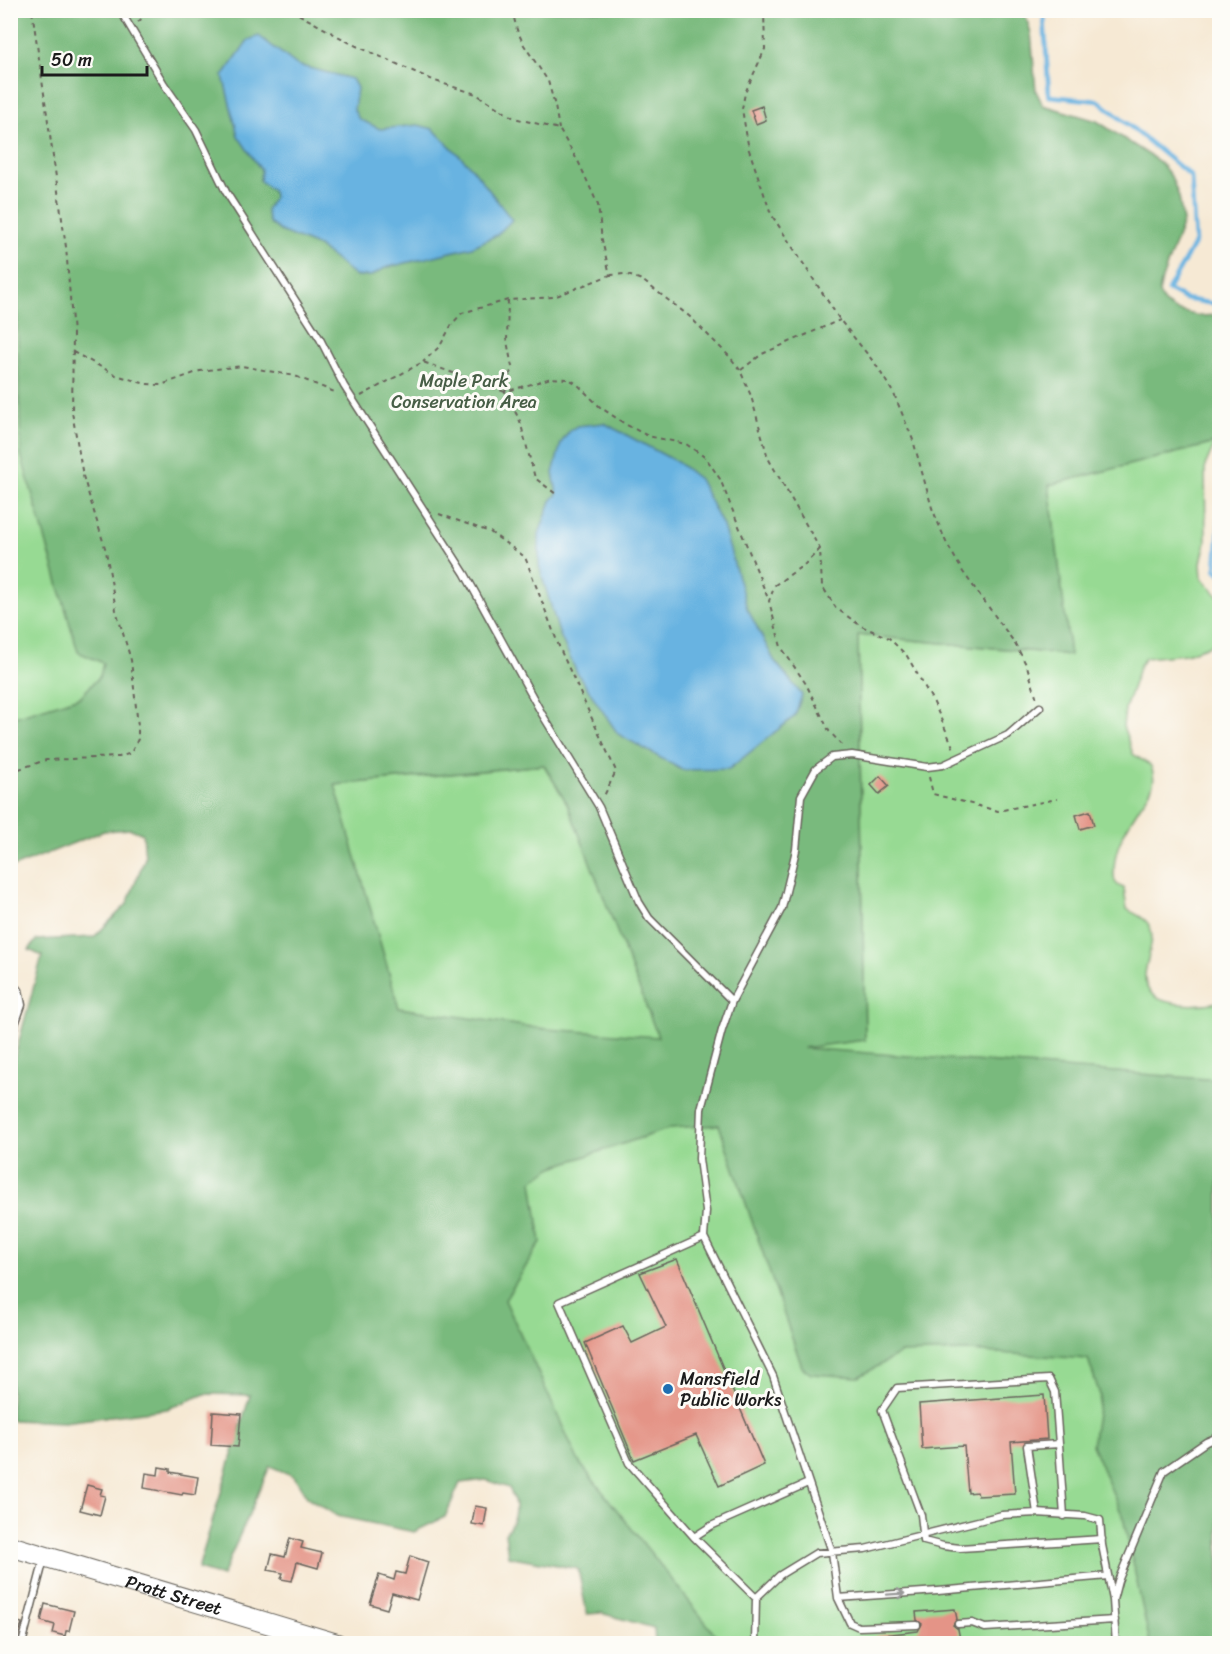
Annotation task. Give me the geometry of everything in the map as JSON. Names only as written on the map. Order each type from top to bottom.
[{"type":"main road","name":"Pratt Street","points":[[10,1546],[337,1644]]},
{"type":"lane","points":[[120,10],[164,84],[195,130],[226,192],[320,339],[353,400],[465,574],[542,714],[599,807],[639,902],[649,918],[732,1001]]},
{"type":"lane","points":[[917,1625],[859,1628],[850,1623],[838,1598],[832,1552],[773,1376],[704,1237],[706,1211],[699,1159],[701,1109],[732,1001],[782,908],[796,850],[801,796],[816,769],[832,758],[852,755],[927,767],[943,765],[1008,735],[1040,708]]},
{"type":"lane","points":[[10,988],[19,990],[22,1005],[11,1035]]},
{"type":"lane","points":[[704,1237],[559,1302],[629,1463],[694,1537],[756,1598]]},
{"type":"lane","points":[[1064,1516],[1055,1392],[1048,1379],[897,1388],[882,1410],[921,1515],[924,1541],[960,1548],[1102,1539]]},
{"type":"lane","points":[[1113,1600],[1118,1581],[1164,1471],[1206,1442],[1220,1436]]},
{"type":"lane","points":[[1037,1513],[1027,1446],[1059,1444]]},
{"type":"lane","points":[[694,1537],[711,1526],[808,1483]]},
{"type":"lane","points":[[755,1644],[756,1598],[780,1575],[816,1553],[865,1548],[1002,1515],[1037,1513],[1085,1516],[1100,1520],[1113,1600],[1116,1644]]},
{"type":"lane","points":[[22,1644],[45,1556]]},
{"type":"lane","points":[[838,1598],[1108,1576]]},
{"type":"lane","points":[[958,1624],[972,1623],[985,1628],[1114,1620]]},
{"type":"path","points":[[10,771],[46,760],[119,757],[131,753],[138,740],[130,660],[116,610],[106,551],[83,476],[72,412],[73,352],[64,235],[32,10]]},
{"type":"path","points":[[131,28],[152,10]]},
{"type":"path","points":[[291,10],[352,44],[435,81],[476,94],[514,118],[559,129]]},
{"type":"path","points":[[512,10],[524,45],[548,81],[559,129],[579,163],[598,205],[602,240],[610,275]]},
{"type":"path","points":[[764,10],[765,49],[745,93],[742,109],[749,150],[771,214],[840,320],[876,365],[894,394],[913,440],[932,508],[946,542],[963,572],[1014,642],[1027,666],[1040,708]]},
{"type":"path","points":[[73,352],[116,375],[146,384],[161,385],[200,371],[242,366],[295,376],[353,400],[423,362],[440,346],[452,324],[462,313],[508,300],[554,297],[610,275],[625,274],[642,280],[689,316],[740,370],[751,396],[768,458],[820,549],[822,586],[836,608],[861,626],[889,638],[907,656],[934,703],[957,758]]},
{"type":"path","points":[[508,300],[507,341],[512,367],[505,392],[520,421],[535,478],[556,494]]},
{"type":"path","points":[[740,370],[762,354],[840,320]]},
{"type":"path","points":[[423,362],[505,392],[551,378],[569,379],[578,384],[600,407],[625,424],[648,436],[686,444],[706,458],[720,479],[769,601],[781,647],[806,684],[829,731],[852,755]]},
{"type":"path","points":[[423,509],[490,532],[525,557],[560,649],[616,771],[599,807]]},
{"type":"path","points":[[769,601],[775,585],[805,564],[820,549]]},
{"type":"path","points":[[927,767],[933,794],[998,811],[1057,799]]},
{"type":"green space","name":"Maple Park Conservation Area","points":[[11,10],[1024,11],[1031,33],[1036,91],[1043,105],[1097,121],[1160,162],[1171,176],[1179,197],[1183,222],[1159,293],[1164,303],[1175,310],[1200,316],[1219,315],[1219,439],[1215,443],[1049,485],[1070,655],[858,635],[865,1040],[803,1048],[1219,1080],[1219,1643],[1150,1643],[1123,1517],[1092,1445],[1100,1395],[1088,1359],[968,1351],[901,1353],[859,1377],[811,1374],[802,1367],[719,1125],[671,1128],[553,1167],[532,1181],[541,1242],[505,1300],[579,1462],[722,1643],[655,1643],[654,1628],[601,1613],[587,1614],[578,1569],[508,1556],[505,1533],[514,1517],[514,1500],[509,1488],[486,1480],[460,1483],[445,1517],[414,1532],[337,1516],[307,1497],[294,1476],[270,1466],[222,1576],[198,1569],[250,1395],[205,1394],[167,1409],[64,1422],[11,1420],[10,1074],[42,956],[29,950],[36,940],[94,937],[127,904],[145,858],[143,834],[131,829],[104,831],[11,868],[11,718],[80,697],[100,676],[103,663],[78,652],[21,455],[15,238],[11,239],[10,209],[13,208],[10,188]],"holes":[[[544,765],[567,803],[658,1037],[546,1029],[399,1008],[335,785]]]},
{"type":"green space","points":[[17,10],[120,643],[119,757],[10,803],[10,239],[15,237],[10,188],[10,11]]},
{"type":"green space","points":[[1215,443],[1205,466],[1206,541],[1201,563],[1202,578],[1219,597],[1219,640],[1186,654],[1145,658],[1140,665],[1125,709],[1123,726],[1133,754],[1151,766],[1154,782],[1122,838],[1116,854],[1114,871],[1115,882],[1124,888],[1127,909],[1145,920],[1151,931],[1145,976],[1147,987],[1153,995],[1174,1003],[1219,1002],[1219,1497],[1180,1643],[683,1643],[156,802],[544,765],[567,803],[865,1040],[858,635],[1069,655],[1049,485]]},
{"type":"water","points":[[259,36],[297,65],[352,79],[357,88],[354,110],[359,119],[380,129],[418,125],[433,129],[473,169],[512,220],[497,235],[472,247],[385,268],[371,276],[356,276],[319,247],[280,231],[269,222],[266,210],[274,197],[273,191],[260,181],[261,170],[238,136],[223,76],[248,40]]},
{"type":"water","points":[[604,423],[677,462],[699,479],[723,526],[747,608],[774,660],[802,695],[795,716],[729,769],[682,770],[618,734],[577,673],[559,633],[539,566],[539,534],[551,501],[557,494],[553,473],[561,443],[570,430],[577,426]]},
{"type":"building","points":[[762,106],[766,120],[756,124],[751,110]]},
{"type":"building","points":[[880,776],[889,786],[879,794],[871,785]]},
{"type":"building","points":[[1090,811],[1094,825],[1080,829],[1076,815]]},
{"type":"building","name":"Mansfield Public Works","points":[[677,1259],[764,1465],[719,1486],[696,1435],[634,1460],[585,1343],[623,1326],[632,1343],[666,1327],[640,1273]]},
{"type":"building","points":[[1044,1395],[1047,1439],[1011,1442],[1015,1494],[978,1496],[977,1492],[968,1493],[964,1446],[922,1449],[919,1404]]},
{"type":"building","points":[[213,1412],[241,1414],[238,1447],[211,1445]]},
{"type":"building","points":[[159,1467],[170,1469],[170,1472],[198,1477],[195,1495],[144,1488],[146,1473],[158,1475]]},
{"type":"building","points":[[87,1485],[102,1489],[100,1495],[105,1496],[100,1515],[80,1510]]},
{"type":"building","points":[[475,1506],[487,1508],[484,1526],[472,1524]]},
{"type":"building","points":[[290,1538],[303,1542],[301,1548],[322,1553],[318,1568],[297,1562],[292,1581],[281,1579],[283,1573],[268,1570],[272,1554],[285,1557]]},
{"type":"building","points":[[410,1556],[428,1562],[417,1600],[392,1593],[387,1609],[370,1604],[379,1575],[394,1580],[396,1572],[405,1574]]},
{"type":"building","points":[[45,1604],[74,1611],[69,1631],[66,1631],[65,1636],[53,1633],[55,1625],[41,1621]]},
{"type":"building","points":[[955,1609],[957,1619],[953,1625],[958,1629],[961,1644],[875,1644],[875,1636],[918,1631],[922,1624],[917,1620],[916,1612]]},
{"type":"building","points":[[10,1620],[22,1623],[16,1644],[10,1644]]},
{"type":"waterway","points":[[1038,10],[1044,16],[1049,96],[1099,101],[1191,176],[1195,242],[1168,290],[1185,299],[1220,305]]},
{"type":"waterway","points":[[1220,515],[1216,569],[1220,573]]},
{"type":"place","name":"Mansfield Public Works","points":[[668,1389]]}]
